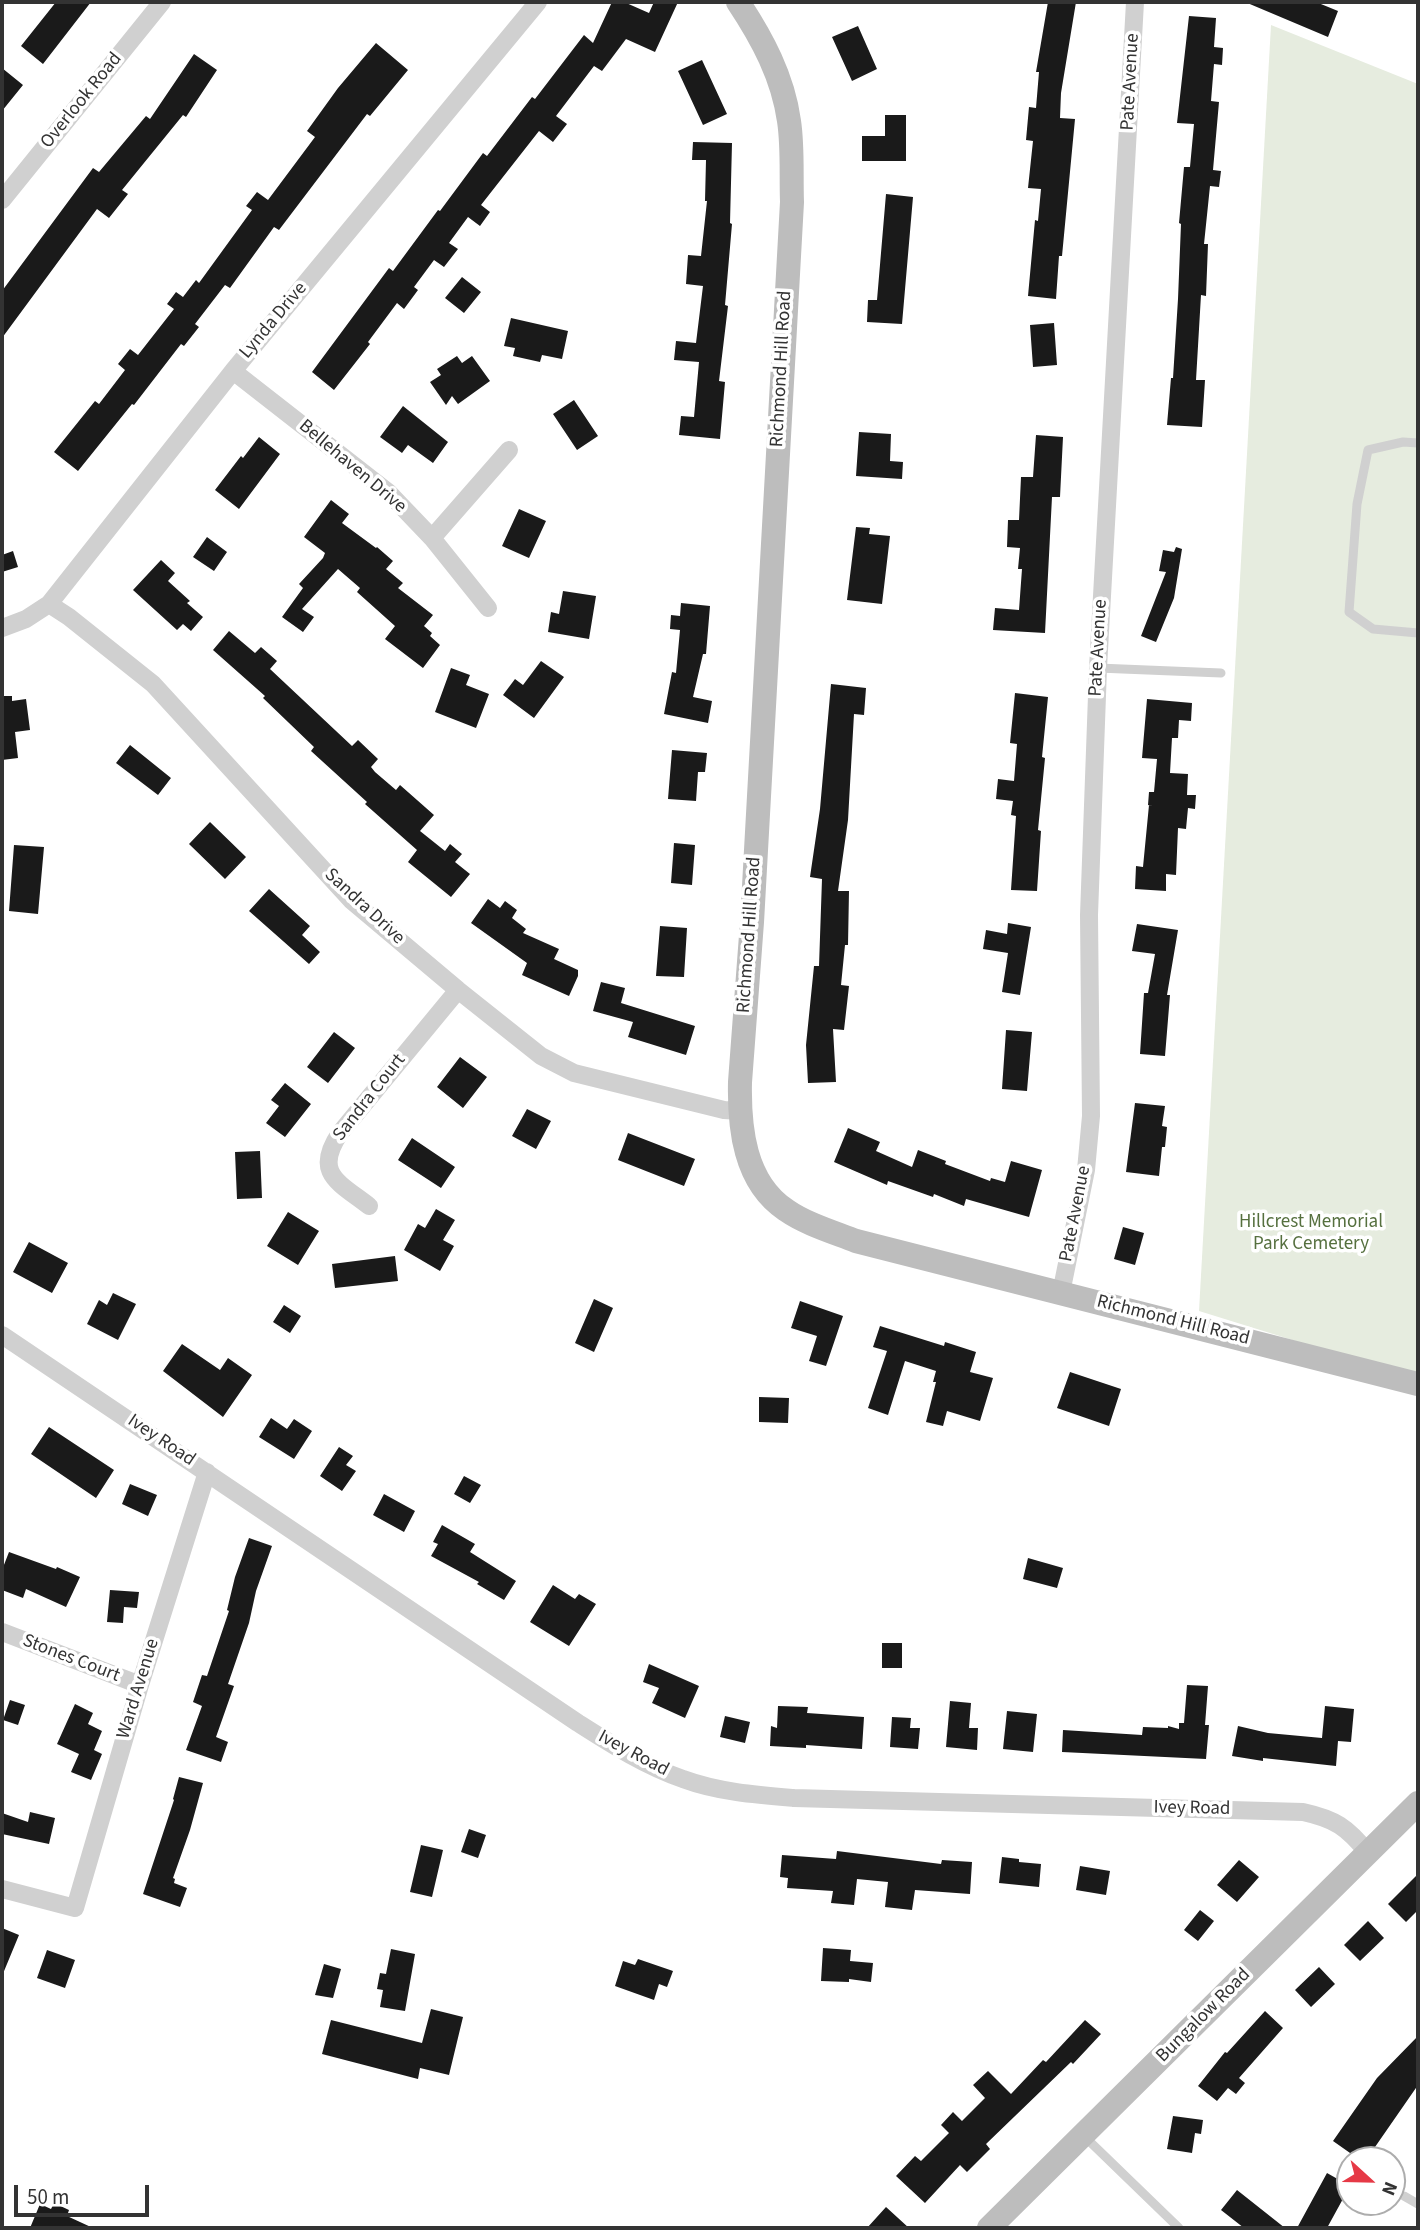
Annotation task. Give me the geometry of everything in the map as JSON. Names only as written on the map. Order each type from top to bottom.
[{"type":"street","name":"Overlook Road","points":[[2,200],[162,2]]},
{"type":"street","name":"Lynda Drive","points":[[2,628],[26,619],[49,604],[233,371],[538,2]]},
{"type":"street","name":"Richmond Hill Road","points":[[738,2],[769,56],[780,83],[789,122],[792,175],[763,736],[740,1111],[744,1141],[756,1178],[772,1199],[785,1210],[856,1241],[1418,1384]]},
{"type":"street","name":"Pate Avenue","points":[[1061,1293],[1086,1170],[1091,1116],[1089,915],[1098,668],[1135,2]]},
{"type":"street","name":"Bellehaven Drive","points":[[233,371],[388,492],[432,538],[488,608]]},
{"type":"street","points":[[432,538],[509,450]]},
{"type":"street","name":"Sandra Drive","points":[[49,604],[153,684],[351,900],[541,1056],[567,1070],[611,1084],[724,1110],[740,1111]]},
{"type":"street","name":"Sandra Court","points":[[369,1206],[339,1183],[330,1171],[329,1153],[340,1133],[458,990]]},
{"type":"street","name":"Ivey Road","points":[[2,1335],[578,1723],[640,1761],[684,1780],[750,1795],[794,1798],[1303,1812],[1332,1819],[1353,1835],[1368,1853]]},
{"type":"street","name":"Ward Avenue","points":[[2,1889],[75,1908],[140,1685],[207,1472]]},
{"type":"street","name":"Stones Court","points":[[2,1632],[140,1685]]},
{"type":"street","name":"Bungalow Road","points":[[989,2228],[1418,1803]]},
{"type":"lane","points":[[1418,443],[1403,442],[1368,450],[1357,505],[1349,611],[1373,629],[1418,634]]},
{"type":"lane","points":[[1098,668],[1221,673]]},
{"type":"lane","points":[[1083,2135],[1179,2228]]},
{"type":"green space","name":"Hillcrest Memorial Park Cemetery","points":[[1271,25],[1418,84],[1418,1379],[1199,1311]]},
{"type":"building","points":[[56,2],[91,2],[43,64],[21,46]]},
{"type":"building","points":[[612,2],[624,2],[649,13],[654,2],[678,2],[655,52],[626,39],[602,71],[594,66],[556,116],[567,124],[553,142],[539,131],[481,205],[490,212],[480,226],[468,217],[449,243],[458,249],[444,267],[434,260],[414,287],[418,290],[404,309],[397,303],[368,342],[370,344],[334,390],[312,372],[389,268],[393,271],[483,153],[487,156],[584,35],[593,43]]},
{"type":"building","points":[[1048,2],[1076,2],[1061,93],[1060,118],[1075,119],[1056,299],[1028,296],[1035,220],[1038,221],[1041,189],[1028,188],[1033,141],[1026,140],[1029,107],[1036,108],[1039,72],[1036,72]]},
{"type":"building","points":[[1245,2],[1316,2],[1338,11],[1328,37]]},
{"type":"building","points":[[1189,16],[1216,18],[1214,47],[1223,48],[1222,65],[1214,64],[1211,101],[1219,102],[1213,170],[1221,171],[1219,187],[1210,186],[1204,244],[1208,244],[1206,296],[1201,295],[1196,380],[1205,380],[1202,427],[1167,425],[1173,378],[1184,167],[1190,167],[1194,124],[1177,123]]},
{"type":"building","points":[[858,26],[877,69],[852,81],[832,37]]},
{"type":"building","points":[[376,43],[408,70],[370,116],[367,114],[279,230],[274,227],[230,288],[225,285],[195,324],[199,327],[184,346],[181,344],[78,471],[54,452],[95,401],[99,404],[125,370],[118,364],[130,349],[138,355],[174,309],[167,304],[176,292],[183,297],[196,280],[199,283],[252,210],[246,206],[257,192],[268,200],[315,137],[307,131],[338,88]]},
{"type":"building","points":[[194,54],[217,70],[186,117],[183,115],[122,190],[128,194],[109,218],[97,209],[2,338],[2,291],[93,168],[99,172],[146,116],[150,119]]},
{"type":"building","points":[[702,60],[727,114],[703,125],[678,71]]},
{"type":"building","points":[[2,68],[23,85],[2,111]]},
{"type":"building","points":[[885,115],[906,115],[906,161],[862,161],[862,136],[885,136]]},
{"type":"building","points":[[693,142],[732,143],[732,224],[725,305],[728,306],[719,381],[725,382],[720,439],[679,435],[681,416],[694,417],[699,362],[674,360],[676,341],[696,343],[703,286],[686,284],[688,255],[701,256],[707,201],[706,160],[692,160]]},
{"type":"building","points":[[886,194],[913,197],[902,324],[867,322],[868,300],[877,300]]},
{"type":"building","points":[[462,277],[481,292],[464,313],[445,298]]},
{"type":"building","points":[[511,318],[568,331],[562,359],[542,355],[540,362],[513,356],[515,348],[504,346]]},
{"type":"building","points":[[1054,323],[1057,365],[1033,367],[1030,325]]},
{"type":"building","points":[[457,356],[462,363],[472,356],[490,381],[458,404],[452,396],[446,405],[430,382],[441,375],[437,369]]},
{"type":"building","points":[[574,400],[598,436],[577,450],[553,414]]},
{"type":"building","points":[[403,406],[448,442],[433,463],[408,445],[402,453],[380,437]]},
{"type":"building","points":[[859,432],[891,434],[890,461],[903,462],[902,479],[856,476]]},
{"type":"building","points":[[1036,435],[1063,437],[1060,497],[1052,497],[1045,633],[993,630],[995,608],[1019,610],[1022,569],[1018,569],[1020,548],[1007,547],[1008,520],[1019,520],[1021,477],[1033,477]]},
{"type":"building","points":[[259,437],[280,454],[239,509],[215,490]]},
{"type":"building","points":[[331,500],[349,514],[342,523],[393,561],[386,569],[403,583],[398,588],[433,615],[424,626],[440,645],[423,668],[385,639],[395,626],[357,592],[360,588],[338,569],[302,609],[314,617],[303,632],[282,617],[303,588],[299,584],[323,558],[325,553],[304,537]]},
{"type":"building","points":[[519,509],[546,521],[529,558],[502,546]]},
{"type":"building","points":[[856,527],[870,528],[869,534],[890,536],[882,604],[847,600]]},
{"type":"building","points":[[207,537],[227,552],[214,571],[193,557]]},
{"type":"building","points":[[1176,547],[1182,549],[1174,598],[1156,642],[1141,636],[1166,572],[1159,571],[1163,550],[1174,552]]},
{"type":"building","points":[[13,551],[18,567],[2,572],[2,555]]},
{"type":"building","points":[[161,560],[175,573],[168,581],[203,617],[191,631],[183,624],[177,630],[133,590]]},
{"type":"building","points":[[563,591],[596,596],[589,639],[548,632],[551,612],[559,614]]},
{"type":"building","points":[[681,603],[710,606],[706,654],[703,654],[693,697],[712,701],[708,723],[664,714],[672,672],[676,673],[680,630],[670,629],[671,615],[680,616]]},
{"type":"building","points":[[229,631],[255,653],[261,647],[277,661],[270,669],[352,746],[358,740],[378,759],[371,767],[375,772],[396,790],[400,785],[434,815],[420,831],[445,851],[450,844],[462,854],[455,862],[470,874],[451,897],[408,862],[417,850],[311,751],[314,747],[263,698],[265,696],[213,650]]},
{"type":"building","points":[[541,661],[564,677],[534,718],[503,695],[515,679],[523,685]]},
{"type":"building","points":[[451,668],[470,675],[466,685],[489,694],[476,728],[435,712]]},
{"type":"building","points":[[831,684],[866,688],[864,715],[854,714],[848,820],[838,891],[849,891],[848,945],[845,945],[841,985],[849,986],[844,1030],[833,1029],[836,1082],[808,1083],[806,1045],[814,966],[819,966],[822,879],[810,877],[820,809]]},
{"type":"building","points":[[1015,693],[1048,697],[1042,757],[1045,758],[1038,830],[1041,831],[1037,891],[1011,890],[1016,816],[1011,815],[1013,801],[996,799],[998,779],[1014,781],[1017,744],[1010,743]]},
{"type":"building","points":[[2,696],[12,696],[12,701],[26,699],[30,730],[15,732],[18,758],[2,760]]},
{"type":"building","points":[[1147,699],[1192,703],[1191,721],[1179,720],[1178,738],[1172,738],[1170,773],[1188,774],[1187,795],[1196,795],[1195,809],[1188,808],[1186,829],[1178,828],[1176,875],[1166,874],[1166,891],[1135,889],[1136,866],[1143,867],[1149,792],[1154,792],[1157,759],[1142,758]]},
{"type":"building","points":[[130,745],[171,778],[158,795],[116,763]]},
{"type":"building","points":[[672,750],[707,753],[705,772],[698,772],[696,801],[668,799]]},
{"type":"building","points":[[210,822],[246,857],[225,879],[189,844]]},
{"type":"building","points":[[674,843],[695,845],[692,885],[671,883]]},
{"type":"building","points":[[14,845],[44,847],[38,914],[9,911]]},
{"type":"building","points":[[269,889],[310,926],[302,935],[320,952],[309,964],[249,911]]},
{"type":"building","points":[[488,899],[500,908],[505,901],[517,910],[512,918],[526,929],[523,933],[559,949],[554,959],[578,970],[569,996],[522,975],[527,963],[471,923]]},
{"type":"building","points":[[1008,923],[1031,927],[1020,995],[1002,992],[1008,953],[983,949],[986,930],[1007,934]]},
{"type":"building","points":[[1137,924],[1178,930],[1167,995],[1170,995],[1165,1056],[1140,1054],[1144,993],[1148,993],[1155,954],[1132,951]]},
{"type":"building","points":[[660,926],[687,928],[684,977],[656,976]]},
{"type":"building","points":[[601,982],[625,988],[621,1003],[695,1026],[686,1055],[628,1037],[633,1022],[593,1011]]},
{"type":"building","points":[[1006,1030],[1032,1032],[1027,1091],[1002,1089]]},
{"type":"building","points":[[334,1032],[355,1048],[328,1083],[307,1067]]},
{"type":"building","points":[[460,1057],[487,1077],[463,1108],[437,1087]]},
{"type":"building","points":[[285,1083],[311,1104],[285,1137],[266,1123],[279,1106],[271,1100]]},
{"type":"building","points":[[1135,1103],[1165,1106],[1162,1126],[1167,1127],[1159,1176],[1126,1172]]},
{"type":"building","points":[[527,1109],[551,1121],[536,1149],[512,1136]]},
{"type":"building","points":[[848,1128],[880,1142],[876,1151],[912,1167],[918,1150],[946,1161],[945,1164],[990,1181],[991,1178],[1005,1182],[1011,1161],[1042,1170],[1029,1217],[966,1199],[964,1206],[888,1181],[887,1185],[834,1162]]},
{"type":"building","points":[[628,1133],[695,1159],[684,1186],[618,1160]]},
{"type":"building","points":[[412,1138],[455,1167],[441,1188],[398,1160]]},
{"type":"building","points":[[260,1151],[262,1198],[237,1199],[235,1152]]},
{"type":"building","points":[[436,1209],[455,1220],[443,1240],[454,1246],[440,1271],[404,1250],[418,1224],[425,1228]]},
{"type":"building","points":[[288,1212],[319,1231],[298,1265],[267,1246]]},
{"type":"building","points":[[1123,1227],[1144,1233],[1135,1265],[1114,1259]]},
{"type":"building","points":[[29,1242],[68,1263],[52,1293],[13,1272]]},
{"type":"building","points":[[395,1256],[398,1281],[335,1288],[332,1264]]},
{"type":"building","points":[[113,1293],[136,1304],[118,1340],[87,1324],[99,1300],[107,1305]]},
{"type":"building","points":[[594,1299],[613,1308],[594,1352],[575,1343]]},
{"type":"building","points":[[800,1301],[843,1316],[826,1366],[809,1361],[817,1336],[791,1328]]},
{"type":"building","points":[[284,1305],[301,1316],[290,1333],[273,1322]]},
{"type":"building","points":[[880,1326],[944,1346],[945,1342],[976,1352],[970,1372],[993,1378],[980,1421],[947,1411],[943,1426],[926,1422],[936,1382],[933,1382],[936,1371],[905,1361],[888,1415],[868,1408],[887,1351],[873,1347]]},
{"type":"building","points":[[182,1344],[220,1370],[228,1358],[252,1375],[223,1417],[163,1371]]},
{"type":"building","points":[[1070,1372],[1121,1389],[1109,1426],[1057,1408]]},
{"type":"building","points":[[759,1397],[789,1398],[788,1423],[759,1422]]},
{"type":"building","points":[[271,1418],[287,1429],[294,1419],[312,1431],[294,1459],[259,1437]]},
{"type":"building","points":[[49,1427],[114,1470],[96,1498],[31,1454]]},
{"type":"building","points":[[339,1447],[353,1456],[346,1465],[356,1471],[342,1491],[320,1476]]},
{"type":"building","points":[[464,1476],[481,1485],[470,1503],[454,1494]]},
{"type":"building","points":[[130,1484],[157,1495],[148,1516],[122,1504]]},
{"type":"building","points":[[384,1494],[415,1511],[404,1532],[373,1515]]},
{"type":"building","points":[[442,1525],[475,1544],[470,1552],[516,1581],[504,1600],[477,1584],[479,1582],[431,1556],[438,1544],[433,1542]]},
{"type":"building","points":[[249,1538],[272,1546],[228,1684],[234,1686],[216,1737],[228,1742],[221,1762],[186,1750],[202,1706],[193,1702],[202,1675],[207,1676],[229,1611],[227,1610],[235,1577]]},
{"type":"building","points":[[9,1552],[80,1577],[66,1607],[26,1589],[23,1598],[2,1590],[2,1570]]},
{"type":"building","points":[[1028,1558],[1063,1568],[1057,1588],[1023,1579]]},
{"type":"building","points":[[553,1585],[575,1599],[579,1594],[596,1604],[569,1646],[530,1622]]},
{"type":"building","points":[[110,1590],[139,1592],[137,1608],[124,1607],[123,1623],[107,1622]]},
{"type":"building","points":[[882,1643],[902,1643],[902,1668],[882,1668]]},
{"type":"building","points":[[649,1664],[699,1686],[685,1718],[652,1703],[659,1688],[643,1682]]},
{"type":"building","points":[[1187,1685],[1208,1686],[1206,1759],[1062,1752],[1063,1730],[1142,1735],[1143,1727],[1168,1726],[1179,1729],[1179,1723],[1184,1723]]},
{"type":"building","points":[[10,1700],[25,1705],[18,1725],[3,1720]]},
{"type":"building","points":[[950,1701],[971,1703],[969,1728],[978,1728],[977,1750],[946,1747]]},
{"type":"building","points":[[75,1704],[93,1713],[88,1724],[102,1731],[94,1750],[102,1754],[91,1780],[71,1772],[79,1754],[57,1744]]},
{"type":"building","points":[[778,1706],[808,1707],[807,1713],[864,1717],[862,1749],[806,1745],[806,1748],[770,1746],[771,1726],[777,1728]]},
{"type":"building","points":[[1325,1706],[1354,1709],[1351,1742],[1338,1741],[1336,1766],[1232,1756],[1238,1726],[1268,1733],[1322,1738]]},
{"type":"building","points":[[1007,1711],[1037,1714],[1033,1752],[1003,1749]]},
{"type":"building","points":[[725,1716],[750,1722],[745,1743],[720,1737]]},
{"type":"building","points":[[892,1717],[911,1718],[910,1728],[920,1728],[918,1749],[890,1747]]},
{"type":"building","points":[[179,1777],[203,1783],[173,1878],[174,1883],[187,1888],[180,1907],[143,1894]]},
{"type":"building","points":[[30,1812],[55,1818],[49,1844],[2,1834],[2,1813],[28,1822]]},
{"type":"building","points":[[469,1829],[486,1835],[478,1858],[461,1852]]},
{"type":"building","points":[[421,1845],[443,1850],[432,1897],[410,1892]]},
{"type":"building","points":[[837,1851],[941,1864],[942,1860],[972,1862],[970,1894],[915,1890],[912,1910],[885,1907],[888,1882],[857,1879],[854,1905],[831,1903],[833,1891],[787,1888],[788,1878],[780,1877],[782,1855],[836,1859]]},
{"type":"building","points":[[1002,1857],[1041,1864],[1039,1887],[999,1883]]},
{"type":"building","points":[[1239,1860],[1259,1877],[1237,1902],[1217,1885]]},
{"type":"building","points":[[1080,1866],[1110,1871],[1106,1895],[1076,1890]]},
{"type":"building","points":[[1418,1874],[1418,1910],[1406,1922],[1388,1904]]},
{"type":"building","points":[[1200,1910],[1214,1921],[1198,1941],[1184,1930]]},
{"type":"building","points":[[1368,1921],[1384,1938],[1360,1961],[1344,1945]]},
{"type":"building","points":[[2,1928],[19,1935],[2,1976]]},
{"type":"building","points":[[823,1948],[851,1950],[850,1961],[873,1963],[871,1982],[849,1979],[849,1982],[821,1981]]},
{"type":"building","points":[[391,1949],[415,1954],[405,2011],[380,2007],[383,1990],[377,1989],[380,1973],[386,1974]]},
{"type":"building","points":[[47,1950],[75,1960],[65,1988],[37,1978]]},
{"type":"building","points":[[638,1959],[673,1971],[667,1987],[659,1984],[654,2000],[615,1986],[623,1961],[635,1965]]},
{"type":"building","points":[[324,1964],[341,1969],[333,1998],[315,1995]]},
{"type":"building","points":[[1319,1967],[1335,1984],[1311,2007],[1295,1990]]},
{"type":"building","points":[[431,2009],[463,2017],[449,2075],[420,2068],[418,2079],[322,2054],[331,2020],[422,2043]]},
{"type":"building","points":[[1265,2011],[1283,2028],[1239,2078],[1245,2083],[1236,2094],[1228,2088],[1217,2101],[1198,2086],[1225,2052],[1227,2053]]},
{"type":"building","points":[[1085,2020],[1101,2034],[1073,2064],[1071,2062],[986,2144],[990,2149],[967,2172],[960,2165],[925,2203],[896,2176],[915,2156],[921,2161],[949,2133],[941,2125],[953,2112],[962,2121],[985,2098],[973,2085],[988,2071],[1011,2094],[1043,2060],[1046,2062]]},
{"type":"building","points":[[1418,2036],[1418,2085],[1376,2146],[1340,2146],[1333,2141],[1377,2078]]},
{"type":"building","points":[[1173,2116],[1203,2120],[1201,2134],[1195,2133],[1192,2153],[1167,2149]]},
{"type":"building","points":[[1327,2173],[1336,2178],[1336,2212],[1327,2228],[1297,2228]]},
{"type":"building","points":[[1237,2190],[1285,2228],[1244,2228],[1221,2210]]},
{"type":"building","points":[[54,2203],[69,2210],[67,2216],[93,2228],[30,2228],[40,2204],[51,2209]]},
{"type":"building","points":[[886,2207],[909,2228],[867,2228]]}]
